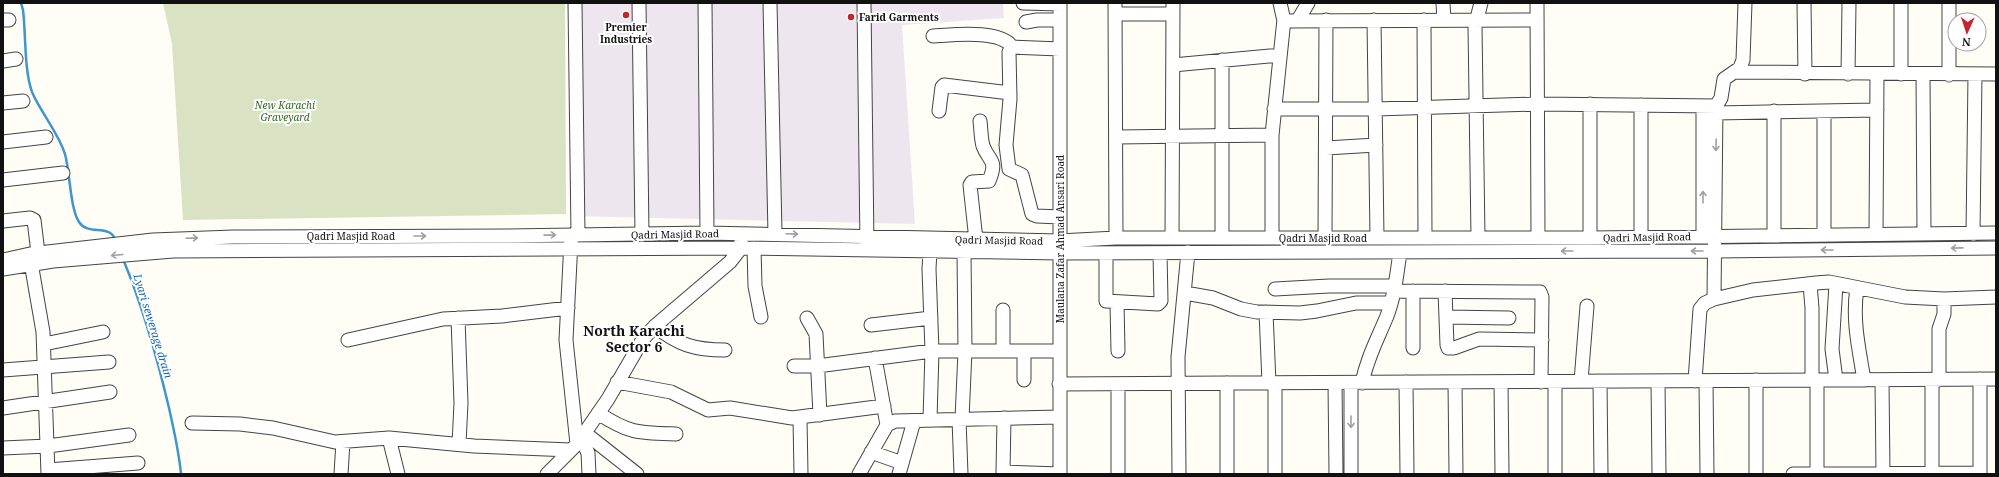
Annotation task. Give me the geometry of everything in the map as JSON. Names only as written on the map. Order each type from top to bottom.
[{"type":"street","points":[[575,3],[575,235],[571,249],[566,340],[578,441],[588,453],[589,474]]},
{"type":"street","points":[[639,3],[642,235]]},
{"type":"street","points":[[705,3],[707,233]]},
{"type":"street","points":[[770,3],[775,234]]},
{"type":"street","points":[[864,3],[867,243]]},
{"type":"street","points":[[1023,3],[1060,3]]},
{"type":"street","name":"Maulana Zafar Ahmad Ansari Road","points":[[1060,3],[1060,474]]},
{"type":"street","points":[[1272,238],[1272,135],[1284,19],[1280,3]]},
{"type":"street","points":[[1298,20],[1308,3]]},
{"type":"street","points":[[1443,3],[1444,20]]},
{"type":"street","points":[[1478,238],[1476,20],[1481,3]]},
{"type":"street","points":[[1537,3],[1538,238]]},
{"type":"street","points":[[1714,300],[1715,251],[1709,236],[1712,108],[1721,98],[1724,79],[1740,68],[1743,60],[1745,3]]},
{"type":"street","points":[[1804,3],[1805,74]]},
{"type":"street","points":[[1848,74],[1849,3]]},
{"type":"street","points":[[1901,3],[1901,74]]},
{"type":"street","points":[[1949,3],[1949,75]]},
{"type":"street","points":[[1116,238],[1115,8],[1173,9],[1172,238]]},
{"type":"street","points":[[1284,19],[1537,20]]},
{"type":"street","points":[[1026,22],[1037,20],[1060,20]]},
{"type":"street","points":[[1325,238],[1326,20]]},
{"type":"street","points":[[1374,20],[1377,238]]},
{"type":"street","points":[[1424,20],[1425,238]]},
{"type":"street","points":[[932,36],[970,35],[998,37],[1006,40],[1012,47],[1060,49]]},
{"type":"street","points":[[1012,47],[1008,58],[1010,93],[1006,140],[1009,169],[1022,175],[1032,214],[1037,216],[1060,217]]},
{"type":"street","points":[[1173,65],[1280,55]]},
{"type":"street","points":[[1222,60],[1222,238]]},
{"type":"street","points":[[1734,72],[1805,74],[1996,74]]},
{"type":"street","points":[[1876,234],[1877,74]]},
{"type":"street","points":[[1923,74],[1924,234]]},
{"type":"street","points":[[1972,234],[1975,74]]},
{"type":"street","points":[[939,111],[942,87],[944,85],[1010,93]]},
{"type":"street","points":[[3,103],[23,101]]},
{"type":"street","points":[[1274,110],[1376,109],[1538,104],[1641,105],[1774,111],[1877,110]]},
{"type":"street","points":[[1590,104],[1590,238]]},
{"type":"street","points":[[1641,105],[1641,237]]},
{"type":"street","points":[[1774,111],[1774,235]]},
{"type":"street","points":[[1824,111],[1824,235]]},
{"type":"street","points":[[976,240],[970,184],[972,182],[989,181],[993,165],[992,158],[983,146],[980,121]]},
{"type":"street","points":[[1116,137],[1272,135]]},
{"type":"street","points":[[3,142],[46,137]]},
{"type":"street","points":[[1326,148],[1376,145]]},
{"type":"street","points":[[3,180],[63,173]]},
{"type":"street","points":[[3,222],[30,218],[34,220],[44,344],[48,472],[138,463]]},
{"type":"street","name":"Qadri Masjid Road","points":[[3,260],[233,237],[642,235],[707,233],[775,234],[930,251],[964,251],[1060,247],[1116,238],[1590,238],[1996,234]]},
{"type":"street","points":[[550,473],[578,441],[598,413],[643,339],[655,326],[730,262],[741,248],[741,234]]},
{"type":"street","name":"Qadri Masjid Road","points":[[154,246],[571,249],[754,248],[976,240],[1060,247],[1106,253],[1715,251],[1996,248]]},
{"type":"street","points":[[754,248],[755,286],[761,316]]},
{"type":"street","points":[[930,251],[932,351],[930,420]]},
{"type":"street","points":[[961,474],[960,420],[965,351],[964,251]]},
{"type":"street","points":[[1179,474],[1177,384],[1179,342],[1188,252]]},
{"type":"street","points":[[1351,474],[1357,383],[1394,293],[1400,252]]},
{"type":"street","points":[[1106,253],[1105,299],[1107,302],[1117,303],[1160,303],[1160,253]]},
{"type":"street","name":"Qadri Masjid Road","points":[[3,269],[36,257]]},
{"type":"street","points":[[1810,284],[1817,474]]},
{"type":"street","points":[[1707,474],[1700,381],[1700,309],[1705,303],[1754,290],[1810,284],[1836,284],[1906,297],[1944,299],[1996,297]]},
{"type":"street","points":[[1836,284],[1832,349],[1836,380]]},
{"type":"street","points":[[1275,289],[1329,286],[1394,293]]},
{"type":"street","points":[[1857,288],[1855,324],[1864,380]]},
{"type":"street","points":[[1185,293],[1213,298],[1241,309],[1266,312],[1300,313],[1317,312],[1394,293],[1413,291],[1540,292],[1542,297],[1541,382]]},
{"type":"street","points":[[1413,291],[1413,348]]},
{"type":"street","points":[[1445,291],[1447,345],[1450,348],[1479,339],[1542,340]]},
{"type":"street","points":[[1932,474],[1935,380],[1939,330],[1944,314],[1944,299]]},
{"type":"street","points":[[1117,303],[1118,351]]},
{"type":"street","points":[[1581,381],[1587,306]]},
{"type":"street","points":[[348,340],[443,319],[502,316],[568,308]]},
{"type":"street","points":[[1003,310],[1003,351]]},
{"type":"street","points":[[1266,312],[1272,383],[1275,474]]},
{"type":"street","points":[[1446,317],[1508,318]]},
{"type":"street","points":[[458,318],[461,403],[459,444]]},
{"type":"street","points":[[807,318],[816,334],[820,415]]},
{"type":"street","points":[[871,324],[931,318]]},
{"type":"street","points":[[655,326],[664,334],[690,347],[702,350],[725,350]]},
{"type":"street","points":[[44,344],[103,332]]},
{"type":"street","points":[[794,366],[818,366],[932,351],[1059,351]]},
{"type":"street","points":[[1024,351],[1024,380]]},
{"type":"street","points":[[875,358],[887,425]]},
{"type":"street","points":[[3,370],[109,362]]},
{"type":"street","points":[[1793,474],[1980,474],[1980,379]]},
{"type":"street","points":[[1059,384],[1996,379]]},
{"type":"street","points":[[1756,380],[1756,474]]},
{"type":"street","points":[[1882,380],[1883,474]]},
{"type":"street","points":[[1600,381],[1601,474]]},
{"type":"street","points":[[1658,381],[1659,474]]},
{"type":"street","points":[[617,382],[671,392],[713,411],[730,408],[783,417],[800,418],[884,406]]},
{"type":"street","points":[[1406,382],[1407,474]]},
{"type":"street","points":[[1455,382],[1456,474]]},
{"type":"street","points":[[1501,382],[1502,474]]},
{"type":"street","points":[[1555,382],[1555,474]]},
{"type":"street","points":[[1227,383],[1227,474]]},
{"type":"street","points":[[1335,383],[1336,474]]},
{"type":"street","points":[[1118,384],[1118,474]]},
{"type":"street","points":[[3,408],[110,392]]},
{"type":"street","points":[[598,413],[621,428],[633,432],[676,434]]},
{"type":"street","points":[[859,474],[887,425],[895,421],[1059,417]]},
{"type":"street","points":[[800,418],[801,474]]},
{"type":"street","points":[[1004,418],[1003,472],[1060,474]]},
{"type":"street","points":[[872,452],[900,469],[914,421]]},
{"type":"street","points":[[192,423],[240,424],[273,428],[343,442],[389,438],[459,444],[578,441],[637,474]]},
{"type":"street","points":[[3,448],[48,446],[129,435]]},
{"type":"street","points":[[389,438],[398,474]]},
{"type":"street","points":[[340,474],[343,442]]},
{"type":"shaded area","points":[[571,3],[1003,3],[1004,18],[902,25],[915,224],[572,216]]},
{"type":"green space","name":"New Karachi Graveyard","points":[[163,3],[565,3],[566,214],[183,220],[172,44]]},
{"type":"waterway","name":"Lyari sewerage drain","points":[[21,3],[23,10],[26,63],[29,83],[36,100],[58,138],[65,154],[76,216],[83,226],[93,230],[108,232],[115,239]]},
{"type":"waterway","name":"Lyari sewerage drain","points":[[123,259],[143,314],[160,370],[169,408],[181,474]]},
{"type":"place","name":"Premier Industries","points":[[626,15]]},
{"type":"place","name":"Farid Garments","points":[[851,17]]},
{"type":"district","name":"North Karachi Sector 6","points":[[634,340]]}]
